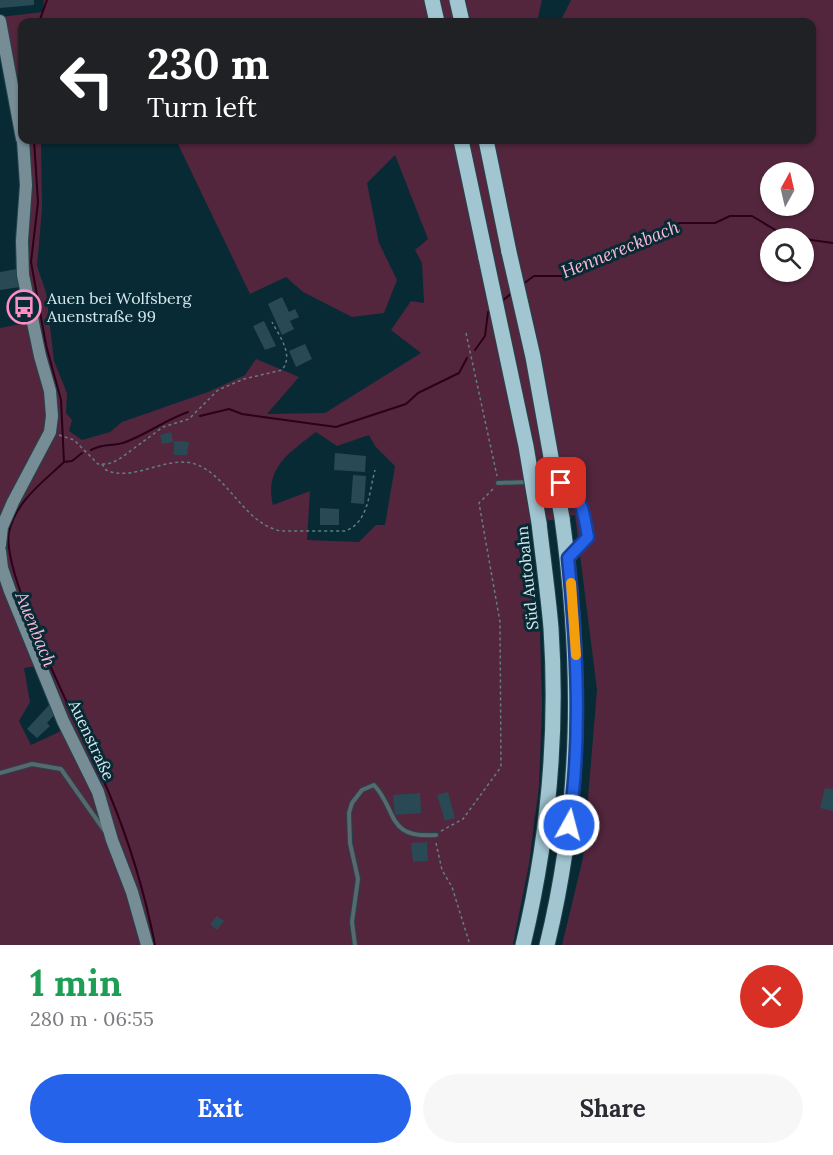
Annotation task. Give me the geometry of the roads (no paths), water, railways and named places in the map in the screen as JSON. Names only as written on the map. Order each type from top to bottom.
[{"type":"highway","points":[[457,0],[461,18]]},
{"type":"highway","points":[[433,2],[436,18]]},
{"type":"highway","name":"Süd Autobahn","points":[[462,144],[526,446],[539,523],[551,627],[552,746],[548,803],[541,860],[523,945]]},
{"type":"highway","points":[[487,144],[533,357],[562,519],[575,622],[576,743],[572,805],[548,945]]},
{"type":"street","points":[[0,21],[18,118]]},
{"type":"street","points":[[0,545],[2,527],[50,432],[52,416],[50,391],[40,356],[24,276],[22,241],[26,184],[22,144]]},
{"type":"street","name":"Auenstraße","points":[[0,551],[2,568],[10,591],[63,721],[98,792],[112,840],[132,892],[147,945]]},
{"type":"lane","points":[[498,483],[519,483],[543,479],[561,483],[574,491],[588,537],[568,558]]},
{"type":"lane","points":[[0,773],[32,764],[61,769],[112,840]]},
{"type":"lane","points":[[355,945],[352,922],[358,879],[348,829],[352,803],[362,790],[374,785],[390,815],[400,828],[419,835],[436,835]]},
{"type":"waterway","name":"Auenbach","points":[[40,18],[47,0]]},
{"type":"waterway","name":"Auenbach","points":[[34,144],[38,202],[31,262],[46,345],[61,400],[64,462],[31,493],[17,511],[9,532],[10,554],[31,621],[109,793],[123,830],[141,887],[155,945]]},
{"type":"waterway","name":"Hennereckbach","points":[[523,284],[534,276],[564,276],[589,261],[599,262],[619,250],[652,240],[665,229],[680,223],[715,223],[730,216],[752,216],[772,228]]},
{"type":"waterway","name":"Hennereckbach","points":[[814,240],[833,243]]},
{"type":"waterway","name":"Hennereckbach","points":[[502,301],[512,293]]},
{"type":"waterway","name":"Hennereckbach","points":[[475,350],[485,336],[488,312],[491,310]]},
{"type":"waterway","name":"Hennereckbach","points":[[200,416],[229,409],[242,414],[336,427],[406,404],[418,393],[459,373],[467,358]]},
{"type":"waterway","name":"Hennereckbach","points":[[91,450],[131,440],[188,412]]},
{"type":"waterway","name":"Hennereckbach","points":[[64,462],[72,461],[82,453]]},
{"type":"place","name":"Auen bei Wolfsberg Auenstraße 99","points":[[24,307]]}]
